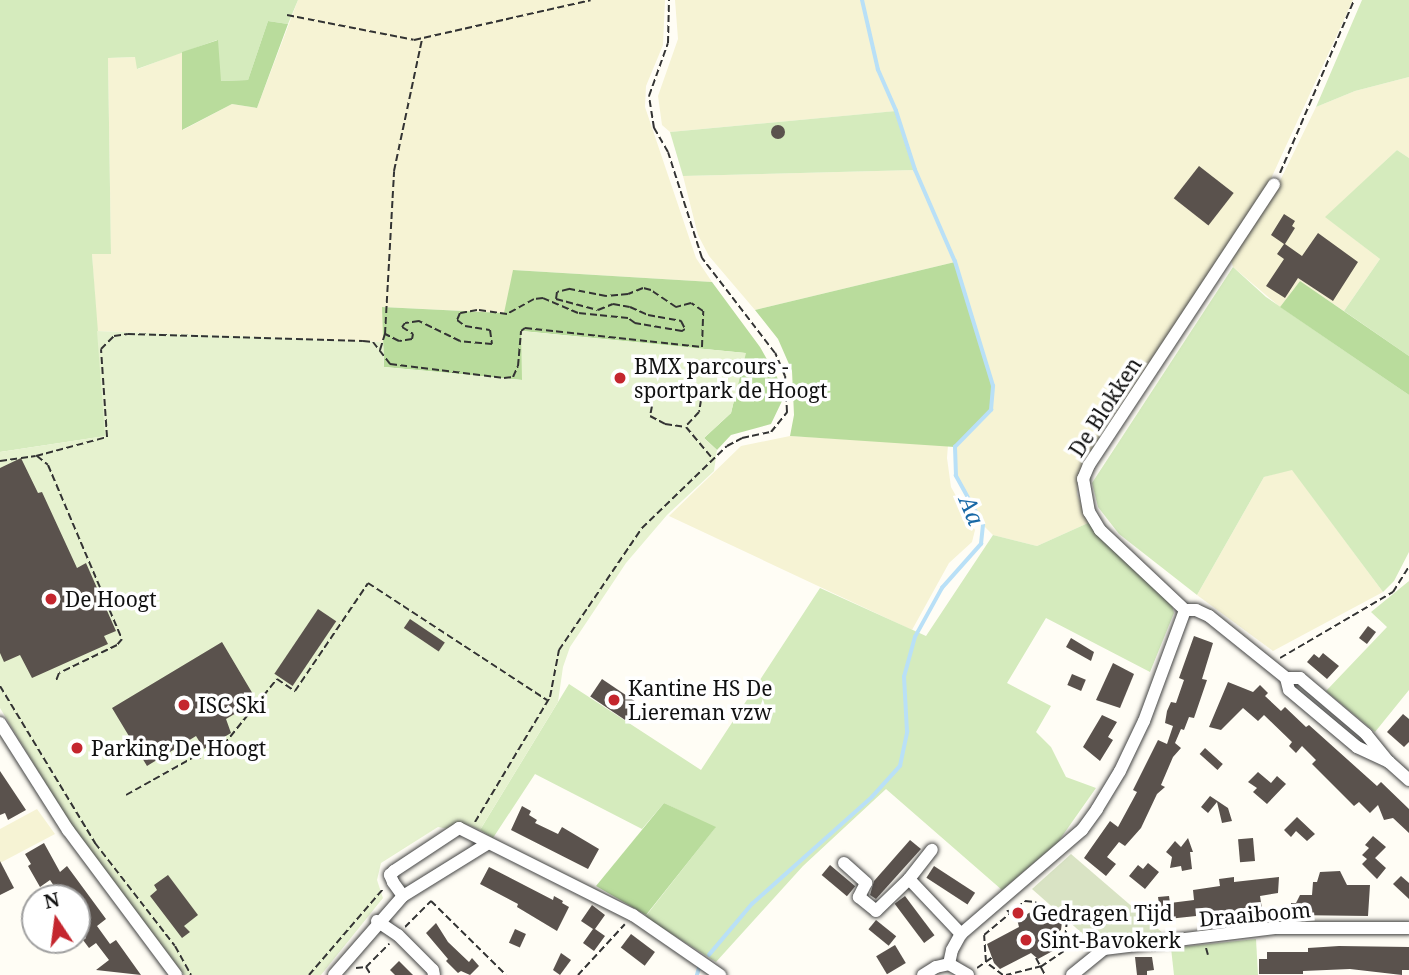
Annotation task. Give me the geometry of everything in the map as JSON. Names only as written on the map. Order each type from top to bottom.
[{"type":"street","name":"De Blokken","points":[[1185,610],[1100,530],[1089,512],[1083,479],[1089,465],[1275,184]]},
{"type":"street","points":[[949,964],[952,950],[961,934],[1082,830],[1097,809],[1120,771],[1144,721],[1185,610],[1196,610],[1209,616],[1271,664],[1286,678],[1289,690],[1357,747],[1389,762],[1409,780]]},
{"type":"street","points":[[0,723],[68,830],[176,975]]},
{"type":"street","points":[[402,896],[390,875],[459,828],[633,915],[720,975]]},
{"type":"street","points":[[334,975],[377,921],[402,896],[487,844]]},
{"type":"street","points":[[844,863],[866,883],[859,897],[876,911],[932,850]]},
{"type":"street","points":[[908,879],[961,934]]},
{"type":"street","points":[[377,921],[398,935],[433,970],[434,975]]},
{"type":"street","name":"Draaiboom","points":[[1072,975],[1104,949],[1275,928],[1409,928]]},
{"type":"street","points":[[923,975],[936,967],[949,964],[968,975]]},
{"type":"path","points":[[287,15],[422,39],[592,0]]},
{"type":"path","points":[[473,837],[473,825],[489,795],[548,700],[559,650],[642,528],[712,459],[742,439],[771,432],[787,412],[785,376],[775,354],[702,258],[668,152],[654,128],[649,96],[668,43],[669,0]]},
{"type":"path","points":[[1275,184],[1354,0]]},
{"type":"path","points":[[380,351],[384,334],[394,171],[422,39]]},
{"type":"path","points":[[0,460],[36,456],[107,437],[101,349],[114,336],[128,334],[373,342],[390,364],[407,368],[513,377],[518,366],[521,331],[525,328],[702,347],[703,311],[691,303],[676,307],[643,288],[628,294],[606,296],[569,289],[557,292],[556,299],[598,310],[612,304],[630,307],[648,315],[681,321],[685,329],[682,331],[635,323],[628,318],[578,313],[543,298],[534,299],[507,314],[477,310],[460,313],[457,320],[465,326],[490,330],[492,344],[460,341],[419,321],[405,323],[402,327],[413,334],[412,339],[399,341],[384,334]]},
{"type":"path","points":[[657,390],[692,390],[697,394],[701,404],[699,412],[686,427]]},
{"type":"path","points":[[652,406],[650,416],[655,421],[686,427],[712,459]]},
{"type":"path","points":[[36,456],[48,465],[122,639],[117,645],[59,673],[56,681]]},
{"type":"path","points":[[1271,664],[1393,592],[1409,566]]},
{"type":"path","points":[[126,795],[194,757],[210,758],[218,753],[277,679],[295,691],[368,583],[548,700]]},
{"type":"path","points":[[0,686],[95,843],[175,946],[191,975]]},
{"type":"path","points":[[309,975],[381,889],[402,896]]},
{"type":"path","points":[[1001,900],[1009,914],[1017,921]]},
{"type":"path","points":[[349,970],[366,967],[431,901],[506,975]]},
{"type":"path","points":[[986,962],[984,935],[1025,901],[1031,901],[1067,920]]},
{"type":"path","points":[[578,975],[633,915]]},
{"type":"path","points":[[986,962],[1005,975],[1039,967],[1065,949],[1067,920],[1070,917]]},
{"type":"path","points":[[986,962],[993,957]]},
{"type":"path","points":[[1035,958],[1045,975]]},
{"type":"path","points":[[366,967],[371,975]]},
{"type":"shaded area","points":[[298,0],[665,0],[663,45],[646,86],[645,107],[696,258],[712,282],[514,270],[505,313],[383,307],[383,342],[97,331],[92,254],[111,254],[108,58],[136,57],[138,69],[182,52],[183,130],[232,104],[257,108]]},
{"type":"shaded area","points":[[675,0],[1353,0],[1269,183],[1277,187],[1316,107],[1355,91],[1409,77],[1409,158],[1397,150],[1326,217],[1380,259],[1344,311],[1300,281],[1280,307],[1233,267],[1228,249],[1078,475],[1077,494],[1088,523],[1037,546],[993,535],[983,525],[956,476],[955,447],[990,411],[955,262],[755,310],[709,256],[698,235],[683,176],[915,170],[897,111],[670,132],[662,125],[658,96],[678,39]]},
{"type":"shaded area","points":[[790,436],[948,445],[951,487],[975,530],[972,542],[949,563],[912,630],[669,516],[741,446]]},
{"type":"shaded area","points":[[1292,469],[1383,592],[1273,651],[1197,595],[1264,477]]},
{"type":"shaded area","points":[[37,809],[55,834],[0,863],[0,829]]},
{"type":"green space","points":[[0,0],[298,0],[288,24],[268,21],[248,80],[220,81],[217,40],[137,69],[135,57],[108,58],[111,254],[92,254],[106,436],[0,452]]},
{"type":"green space","points":[[1362,0],[1409,0],[1409,77],[1355,91],[1316,107]]},
{"type":"green space","points":[[268,21],[288,24],[257,108],[232,104],[182,130],[182,52],[218,40],[221,81],[248,80]]},
{"type":"green space","points":[[896,111],[915,170],[683,176],[670,132]]},
{"type":"green space","points":[[1397,150],[1409,158],[1409,356],[1344,311],[1380,259],[1325,217]]},
{"type":"green space","points":[[955,262],[993,386],[990,410],[955,447],[790,436],[794,415],[792,371],[778,339],[755,310]]},
{"type":"green space","points":[[1233,267],[1266,297],[1409,395],[1409,552],[1394,581],[1383,592],[1292,470],[1264,477],[1197,595],[1119,534],[1098,507],[1092,483]]},
{"type":"green space","points":[[513,270],[712,282],[760,347],[778,379],[782,401],[771,424],[731,435],[717,450],[704,438],[731,413],[745,353],[522,331],[522,380],[384,367],[382,307],[504,313]]},
{"type":"green space","points":[[1300,281],[1409,356],[1409,395],[1280,307]]},
{"type":"green space","points":[[97,331],[383,342],[384,367],[522,380],[521,331],[746,353],[731,413],[704,438],[717,450],[714,471],[667,515],[626,563],[570,647],[563,667],[558,702],[480,830],[466,824],[449,829],[438,827],[381,863],[377,880],[383,898],[321,975],[184,975],[71,825],[0,708],[0,452],[105,436]]},
{"type":"green space","points":[[1088,523],[1172,605],[1174,613],[1150,672],[1046,618],[1007,683],[1051,706],[1036,732],[1051,747],[1066,777],[1096,788],[1058,842],[1002,890],[886,789],[803,866],[716,962],[645,917],[715,828],[664,803],[642,829],[535,774],[493,838],[480,830],[569,684],[701,770],[820,588],[926,636],[993,535],[1037,546]]},
{"type":"green space","points":[[1409,581],[1409,690],[1375,732],[1326,691],[1387,627],[1371,612]]},
{"type":"green space","points":[[664,803],[716,827],[646,915],[596,886]]},
{"type":"green space","points":[[1071,854],[1164,934],[1092,942],[1032,889]]},
{"type":"green space","points":[[1256,939],[1258,975],[1174,975],[1171,948]]},
{"type":"building","points":[[775,125],[781,125],[785,132],[781,139],[775,139],[771,135],[771,129]]},
{"type":"building","points":[[1199,166],[1234,193],[1208,225],[1174,198]]},
{"type":"building","points":[[1284,214],[1295,221],[1292,226],[1295,228],[1285,244],[1302,256],[1318,233],[1358,262],[1333,301],[1298,278],[1285,298],[1266,286],[1284,259],[1277,254],[1284,244],[1271,235]]},
{"type":"building","name":"De Hoogt","points":[[21,458],[38,493],[42,492],[77,568],[86,563],[116,631],[104,636],[108,644],[32,678],[20,655],[4,662],[0,653],[0,468]]},
{"type":"building","points":[[318,609],[336,621],[293,686],[274,674]]},
{"type":"building","points":[[410,619],[445,642],[439,652],[404,628]]},
{"type":"building","points":[[1368,626],[1376,632],[1367,644],[1359,638]]},
{"type":"building","points":[[1194,636],[1213,643],[1202,679],[1207,680],[1194,718],[1189,717],[1184,730],[1181,729],[1175,743],[1181,748],[1173,757],[1161,785],[1165,787],[1157,794],[1141,828],[1125,846],[1119,842],[1107,857],[1116,864],[1106,876],[1084,858],[1110,821],[1118,827],[1137,792],[1133,790],[1158,740],[1167,744],[1173,726],[1165,723],[1167,711],[1171,702],[1176,703],[1184,680],[1179,678]]},
{"type":"building","points":[[1071,638],[1094,652],[1091,661],[1066,647]]},
{"type":"building","points":[[222,642],[257,701],[226,719],[231,733],[204,749],[196,736],[147,766],[112,708]]},
{"type":"building","points":[[1323,653],[1339,666],[1327,679],[1307,662],[1314,654],[1319,658]]},
{"type":"building","points":[[1113,663],[1134,674],[1120,708],[1096,700]]},
{"type":"building","points":[[1072,674],[1086,680],[1081,691],[1067,685]]},
{"type":"building","name":"Kantine HS De Liereman vzw","points":[[602,679],[637,702],[625,720],[590,696]]},
{"type":"building","points":[[1228,682],[1253,692],[1260,685],[1268,693],[1265,696],[1281,711],[1285,707],[1306,727],[1309,725],[1377,786],[1381,782],[1409,809],[1409,833],[1393,818],[1384,820],[1378,805],[1370,813],[1359,802],[1354,806],[1312,764],[1316,760],[1302,746],[1296,753],[1289,746],[1292,742],[1264,715],[1258,721],[1243,708],[1221,730],[1209,727]]},
{"type":"building","points":[[1403,714],[1409,719],[1409,742],[1404,747],[1387,732]]},
{"type":"building","points":[[1102,715],[1117,722],[1108,737],[1113,740],[1100,761],[1083,747]]},
{"type":"building","points":[[1205,748],[1223,764],[1217,770],[1200,754]]},
{"type":"building","points":[[0,771],[26,810],[8,820],[5,813],[0,815]]},
{"type":"building","points":[[1258,772],[1271,783],[1277,776],[1286,784],[1267,804],[1253,792],[1257,788],[1248,782]]},
{"type":"building","points":[[1210,796],[1228,808],[1232,821],[1222,823],[1217,802],[1208,813],[1201,807]]},
{"type":"building","points":[[522,806],[531,811],[529,815],[537,820],[535,823],[558,834],[562,827],[599,849],[588,869],[511,830]]},
{"type":"building","points":[[1297,817],[1315,834],[1307,841],[1296,831],[1291,837],[1284,830]]},
{"type":"building","points":[[1373,836],[1386,847],[1375,858],[1386,868],[1377,879],[1362,864],[1367,859],[1362,855],[1369,848],[1365,845]]},
{"type":"building","points":[[1188,838],[1193,852],[1190,852],[1192,869],[1182,871],[1181,866],[1170,868],[1172,857],[1166,852],[1175,841],[1181,847]]},
{"type":"building","points":[[1253,838],[1255,861],[1240,862],[1238,839]]},
{"type":"building","points":[[910,840],[921,849],[876,899],[870,895],[874,881]]},
{"type":"building","points":[[44,843],[60,872],[67,866],[80,884],[53,884],[50,880],[38,884],[28,866],[31,864],[25,854]]},
{"type":"building","points":[[0,861],[14,888],[0,895]]},
{"type":"building","points":[[1148,863],[1159,872],[1145,889],[1129,876],[1138,865],[1143,869]]},
{"type":"building","points":[[830,865],[855,886],[847,896],[822,875]]},
{"type":"building","points":[[934,866],[975,893],[967,904],[926,878]]},
{"type":"building","points":[[489,867],[553,900],[554,896],[563,901],[562,903],[569,907],[557,931],[517,907],[518,904],[480,884]]},
{"type":"building","points":[[1340,871],[1347,885],[1370,885],[1368,916],[1291,915],[1291,903],[1296,903],[1300,895],[1312,895],[1313,882],[1317,882],[1320,872]]},
{"type":"building","points":[[168,875],[198,915],[184,926],[190,932],[182,938],[150,896],[157,890],[154,885]]},
{"type":"building","points":[[1401,876],[1409,883],[1409,899],[1393,884]]},
{"type":"building","points":[[1234,877],[1234,882],[1279,877],[1278,893],[1260,896],[1262,909],[1168,919],[1167,911],[1160,911],[1158,897],[1169,896],[1170,903],[1194,900],[1193,890],[1220,886],[1219,879]]},
{"type":"building","points":[[905,896],[934,935],[924,943],[895,904]]},
{"type":"building","points":[[91,899],[106,919],[97,926],[110,944],[116,940],[141,975],[96,970],[109,960],[96,943],[91,947]]},
{"type":"building","points":[[592,905],[605,915],[595,929],[605,936],[594,951],[583,943],[593,929],[581,921]]},
{"type":"building","name":"Sint-Bavokerk","points":[[1031,912],[1036,913],[1041,922],[1056,916],[1062,922],[1061,930],[1054,934],[1060,947],[1038,959],[1031,953],[1000,969],[994,963],[987,944],[1019,927],[1017,919]]},
{"type":"building","points":[[876,920],[896,936],[889,946],[868,929]]},
{"type":"building","points":[[436,923],[448,942],[469,962],[472,958],[479,966],[470,975],[461,971],[458,973],[426,933]]},
{"type":"building","points":[[515,929],[526,934],[520,948],[509,943]]},
{"type":"building","points":[[631,934],[655,952],[645,966],[621,948]]},
{"type":"building","points":[[895,945],[906,963],[887,974],[876,956]]},
{"type":"building","points":[[1409,947],[1409,970],[1402,970],[1402,975],[1350,969],[1303,971],[1303,974],[1259,974],[1259,959],[1267,959],[1267,952],[1308,952],[1308,948]]},
{"type":"building","points":[[561,953],[571,960],[560,975],[553,970]]},
{"type":"building","points":[[1135,957],[1152,957],[1154,970],[1147,971],[1147,975],[1137,975]]},
{"type":"building","points":[[399,961],[413,975],[395,975],[390,970]]},
{"type":"waterway","name":"Aa","points":[[709,955],[752,904],[872,797],[900,766],[907,732],[904,677],[915,637],[942,588],[981,544],[983,525],[956,476],[955,447],[991,410],[993,386],[955,262],[915,170],[896,111],[878,70],[862,0]]},
{"type":"waterway","name":"Aa","points":[[697,975],[699,968]]},
{"type":"place","name":"BMX parcours - sportpark de Hoogt","points":[[620,378]]},
{"type":"place","name":"De Hoogt","points":[[51,599]]},
{"type":"place","name":"Kantine HS De Liereman vzw","points":[[614,700]]},
{"type":"place","name":"ISC Ski","points":[[184,705]]},
{"type":"place","name":"Parking De Hoogt","points":[[77,748]]},
{"type":"place","name":"Gedragen Tijd","points":[[1018,913]]},
{"type":"place","name":"Sint-Bavokerk","points":[[1026,940]]}]
